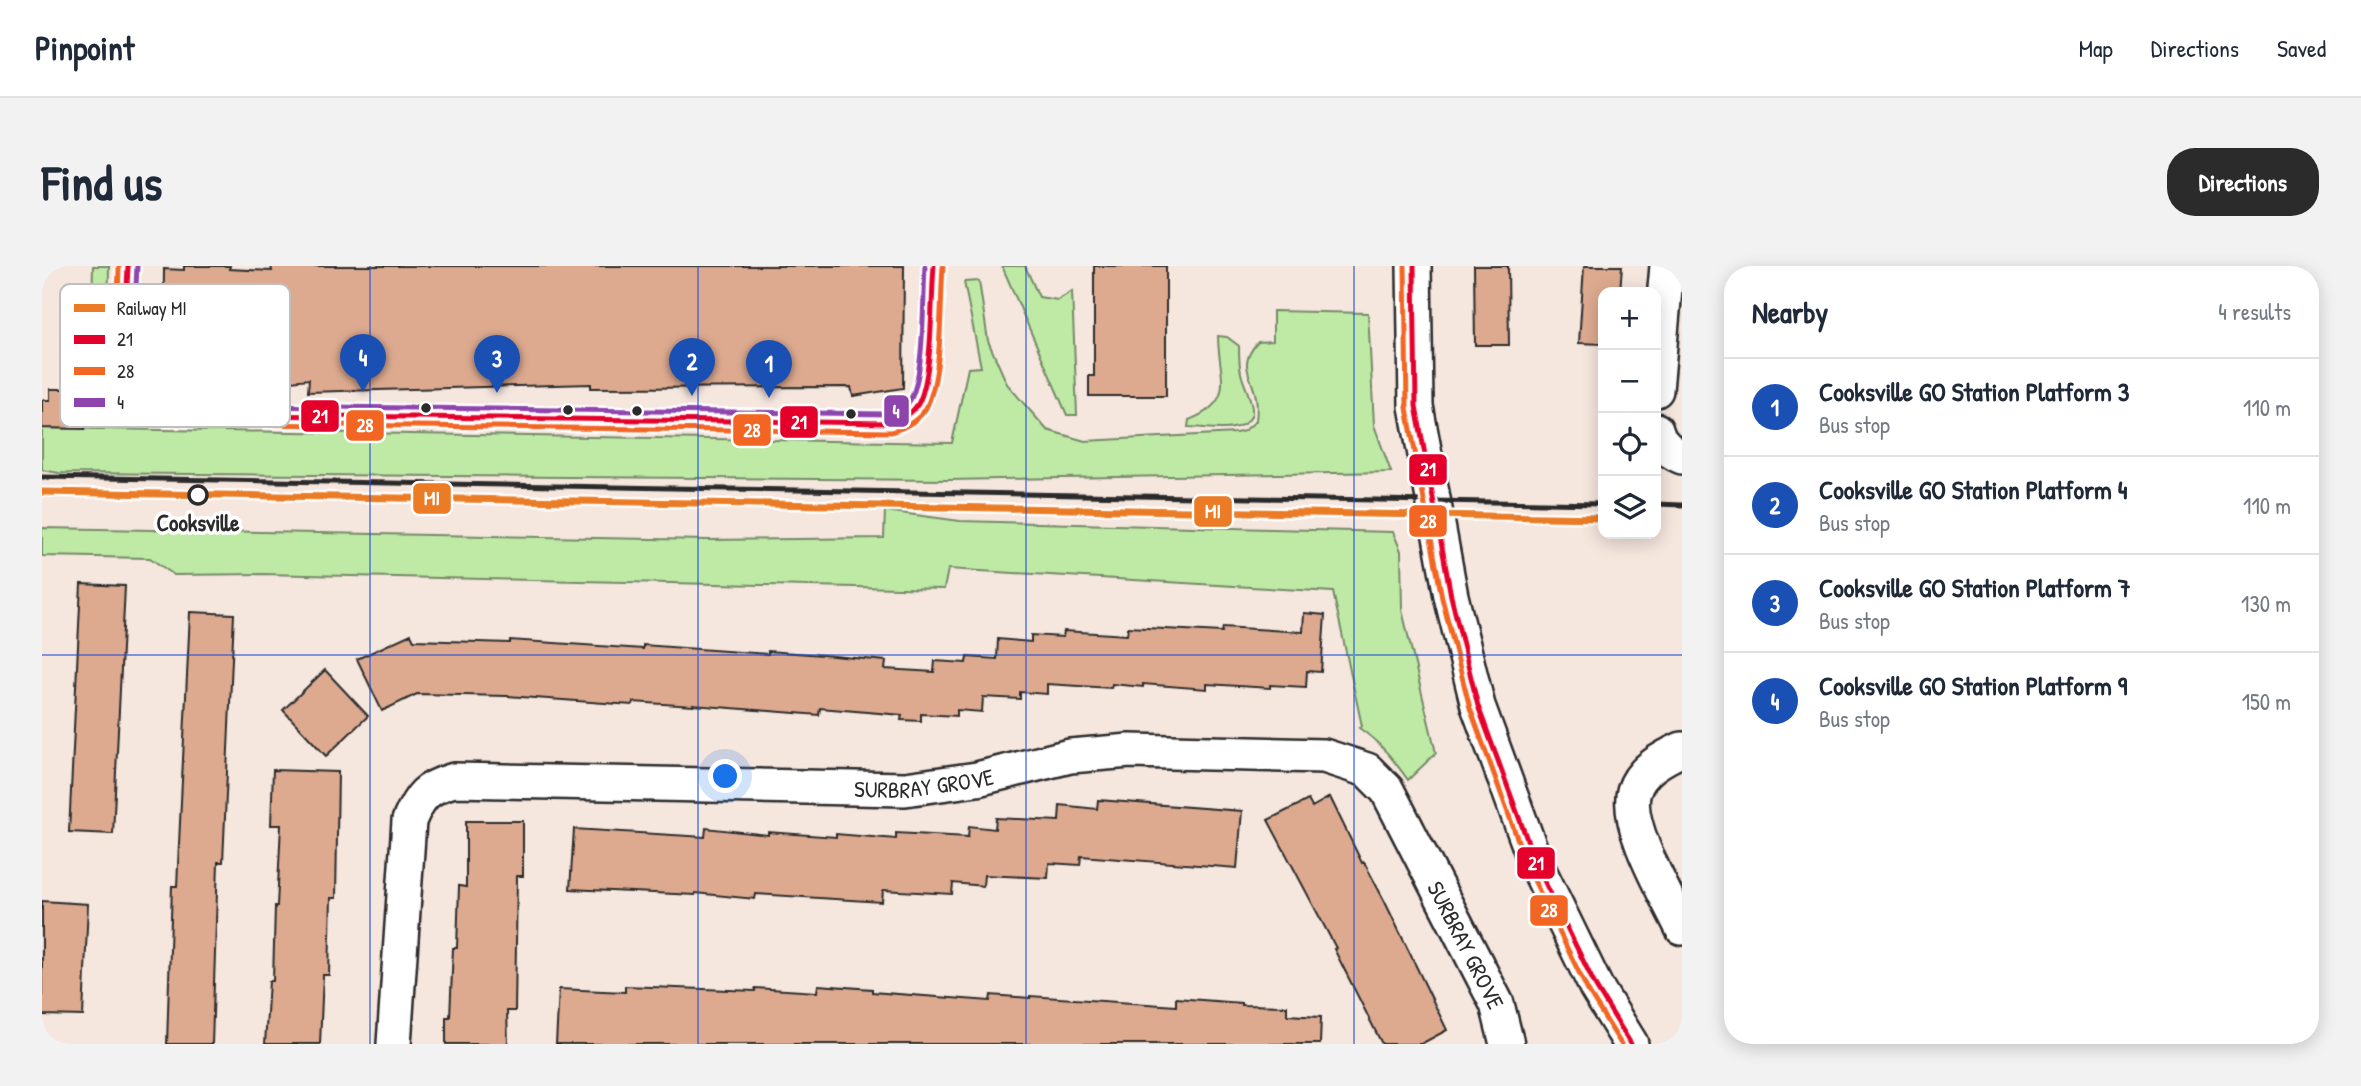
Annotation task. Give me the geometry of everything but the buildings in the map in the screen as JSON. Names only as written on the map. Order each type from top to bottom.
[{"type":"street","points":[[1414,266],[1416,406],[1451,596],[1478,706],[1536,864],[1596,987],[1631,1044]]},
{"type":"street","points":[[1660,350],[1667,266]]},
{"type":"street","points":[[1661,442],[1671,453],[1682,457]]},
{"type":"street","points":[[1682,749],[1662,758],[1645,773],[1634,791],[1633,812],[1637,833],[1682,928]]},
{"type":"street","name":"SURBRAY GROVE","points":[[394,1044],[409,821],[417,802],[433,786],[454,780],[905,789],[977,779],[1070,756],[1130,751],[1324,756],[1367,770],[1387,790],[1497,1004],[1507,1044]]},
{"type":"green space","points":[[93,266],[109,266],[109,284],[93,284]]},
{"type":"green space","points":[[1002,266],[1025,266],[1039,297],[1058,300],[1072,291],[1077,415],[1067,415]]},
{"type":"green space","points":[[979,281],[988,341],[1007,384],[1047,430],[1085,441],[1244,431],[1256,421],[1257,411],[1247,362],[1258,342],[1273,341],[1273,311],[1368,313],[1374,425],[1391,472],[949,480],[59,473],[42,470],[42,428],[952,443],[968,368],[981,367],[964,282]]},
{"type":"green space","points":[[1218,336],[1227,337],[1239,346],[1240,370],[1252,405],[1250,419],[1233,428],[1188,427],[1189,420],[1204,413],[1220,396],[1222,375]]},
{"type":"green space","points":[[885,511],[960,521],[1393,532],[1401,551],[1402,610],[1436,753],[1408,780],[1386,751],[1359,728],[1362,726],[1333,592],[948,569],[944,589],[262,574],[174,575],[150,558],[42,556],[42,528],[708,540],[884,538]]},
{"type":"railway","points":[[42,477],[1598,504]]},
{"type":"railway","points":[[1661,504],[1682,505]]},
{"type":"rail line","name":"MI","points":[[42,492],[1598,518]]},
{"type":"transit line","name":"28","points":[[118,284],[119,266]]},
{"type":"transit line","name":"21","points":[[127,284],[128,266]]},
{"type":"transit line","name":"4","points":[[136,284],[137,266]]},
{"type":"transit line","name":"4","points":[[290,407],[889,414],[908,403],[918,377],[925,266]]},
{"type":"transit line","name":"21","points":[[290,416],[891,423],[913,411],[923,392],[929,357],[934,266]]},
{"type":"transit line","name":"28","points":[[1405,266],[1407,408],[1442,598],[1470,708],[1528,868],[1588,991],[1621,1044]]},
{"type":"transit line","name":"21","points":[[1414,266],[1416,406],[1451,596],[1478,706],[1536,864],[1596,987],[1631,1044]]},
{"type":"transit line","name":"28","points":[[290,425],[891,432],[906,426],[919,416],[926,408],[931,394],[940,339],[943,267]]},
{"type":"place","name":"Cooksville GO Station Platform 9","points":[[363,392]]},
{"type":"place","name":"Cooksville GO Station Platform 7","points":[[497,393]]},
{"type":"place","name":"Cooksville GO Station Platform 4","points":[[692,396]]},
{"type":"place","name":"Cooksville GO Station Platform 3","points":[[769,398]]},
{"type":"place","name":"Cooksville","points":[[198,495]]}]
